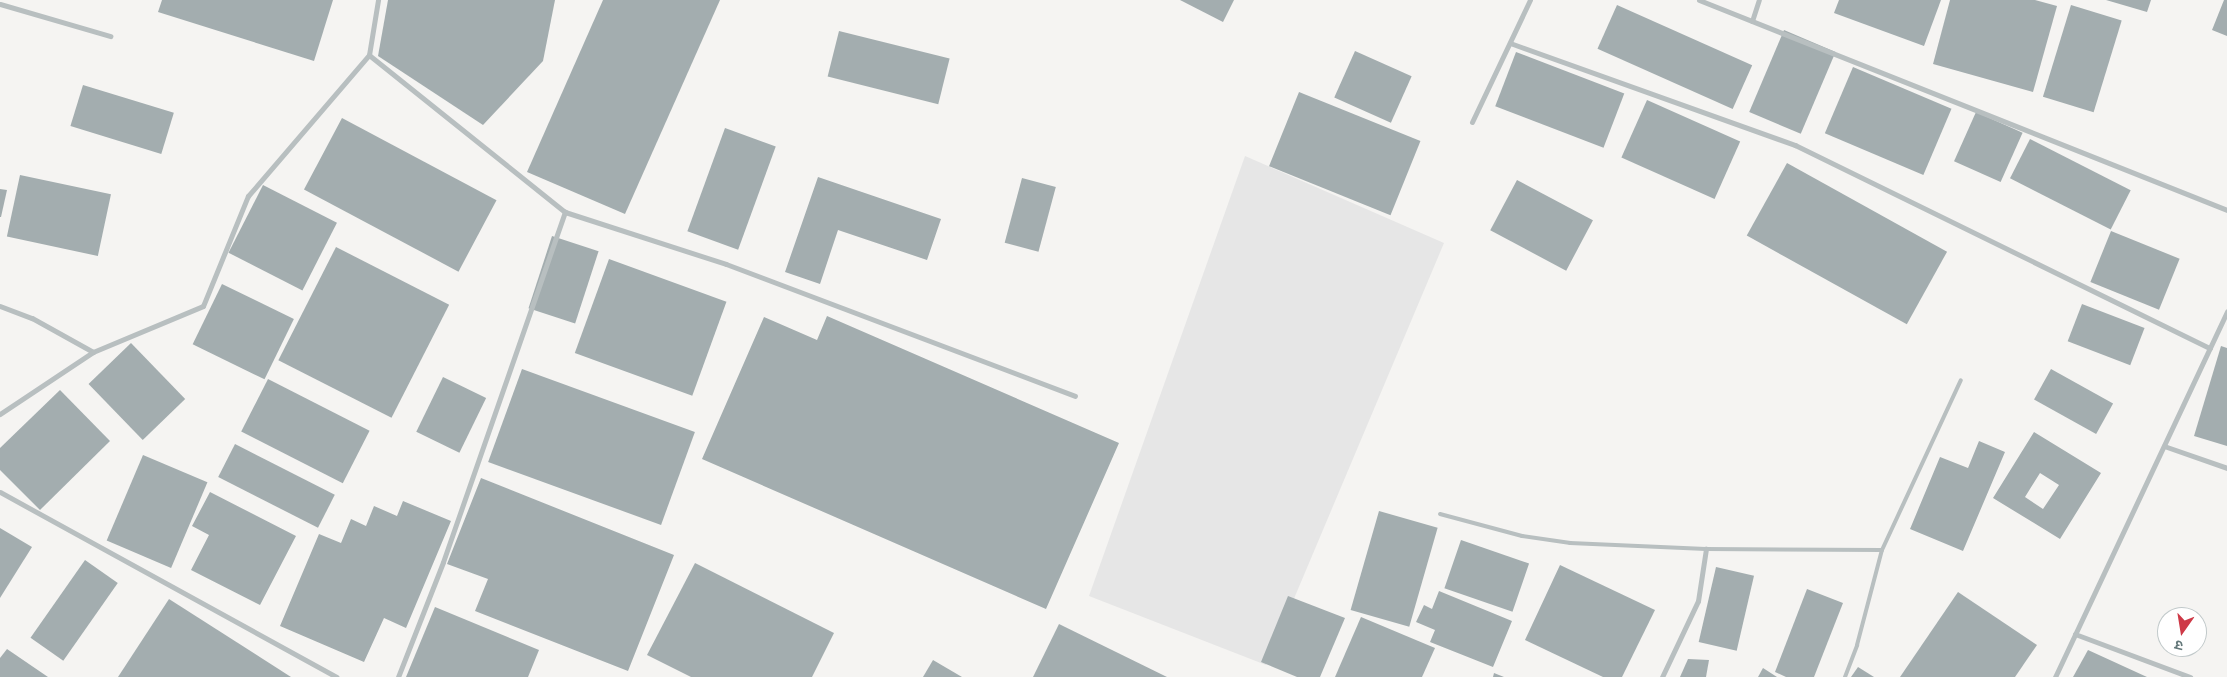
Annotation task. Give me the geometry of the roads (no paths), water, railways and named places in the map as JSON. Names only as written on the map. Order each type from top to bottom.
[{"type":"street","points":[[0,414],[93,352],[203,306],[248,196],[369,55],[378,0]]},
{"type":"street","points":[[1472,122],[1530,0]]},
{"type":"street","points":[[1700,0],[2227,210]]},
{"type":"street","points":[[1752,21],[1759,0]]},
{"type":"street","points":[[0,4],[110,36]]},
{"type":"street","points":[[1510,43],[1795,145],[2210,348]]},
{"type":"street","points":[[369,55],[565,212],[726,264],[1075,396]]},
{"type":"street","points":[[398,677],[443,562],[565,212]]},
{"type":"street","points":[[0,306],[32,318],[93,352]]},
{"type":"street","points":[[2055,677],[2227,311]]},
{"type":"street","points":[[2164,446],[2227,468]]},
{"type":"street","points":[[0,492],[337,677]]},
{"type":"street","points":[[1662,677],[1698,601],[1706,549]]},
{"type":"street","points":[[2075,634],[2190,677]]},
{"type":"lane","points":[[1845,677],[1857,645],[1882,550],[1961,380]]},
{"type":"lane","points":[[1440,514],[1522,536],[1570,543],[1706,549],[1882,550]]}]
